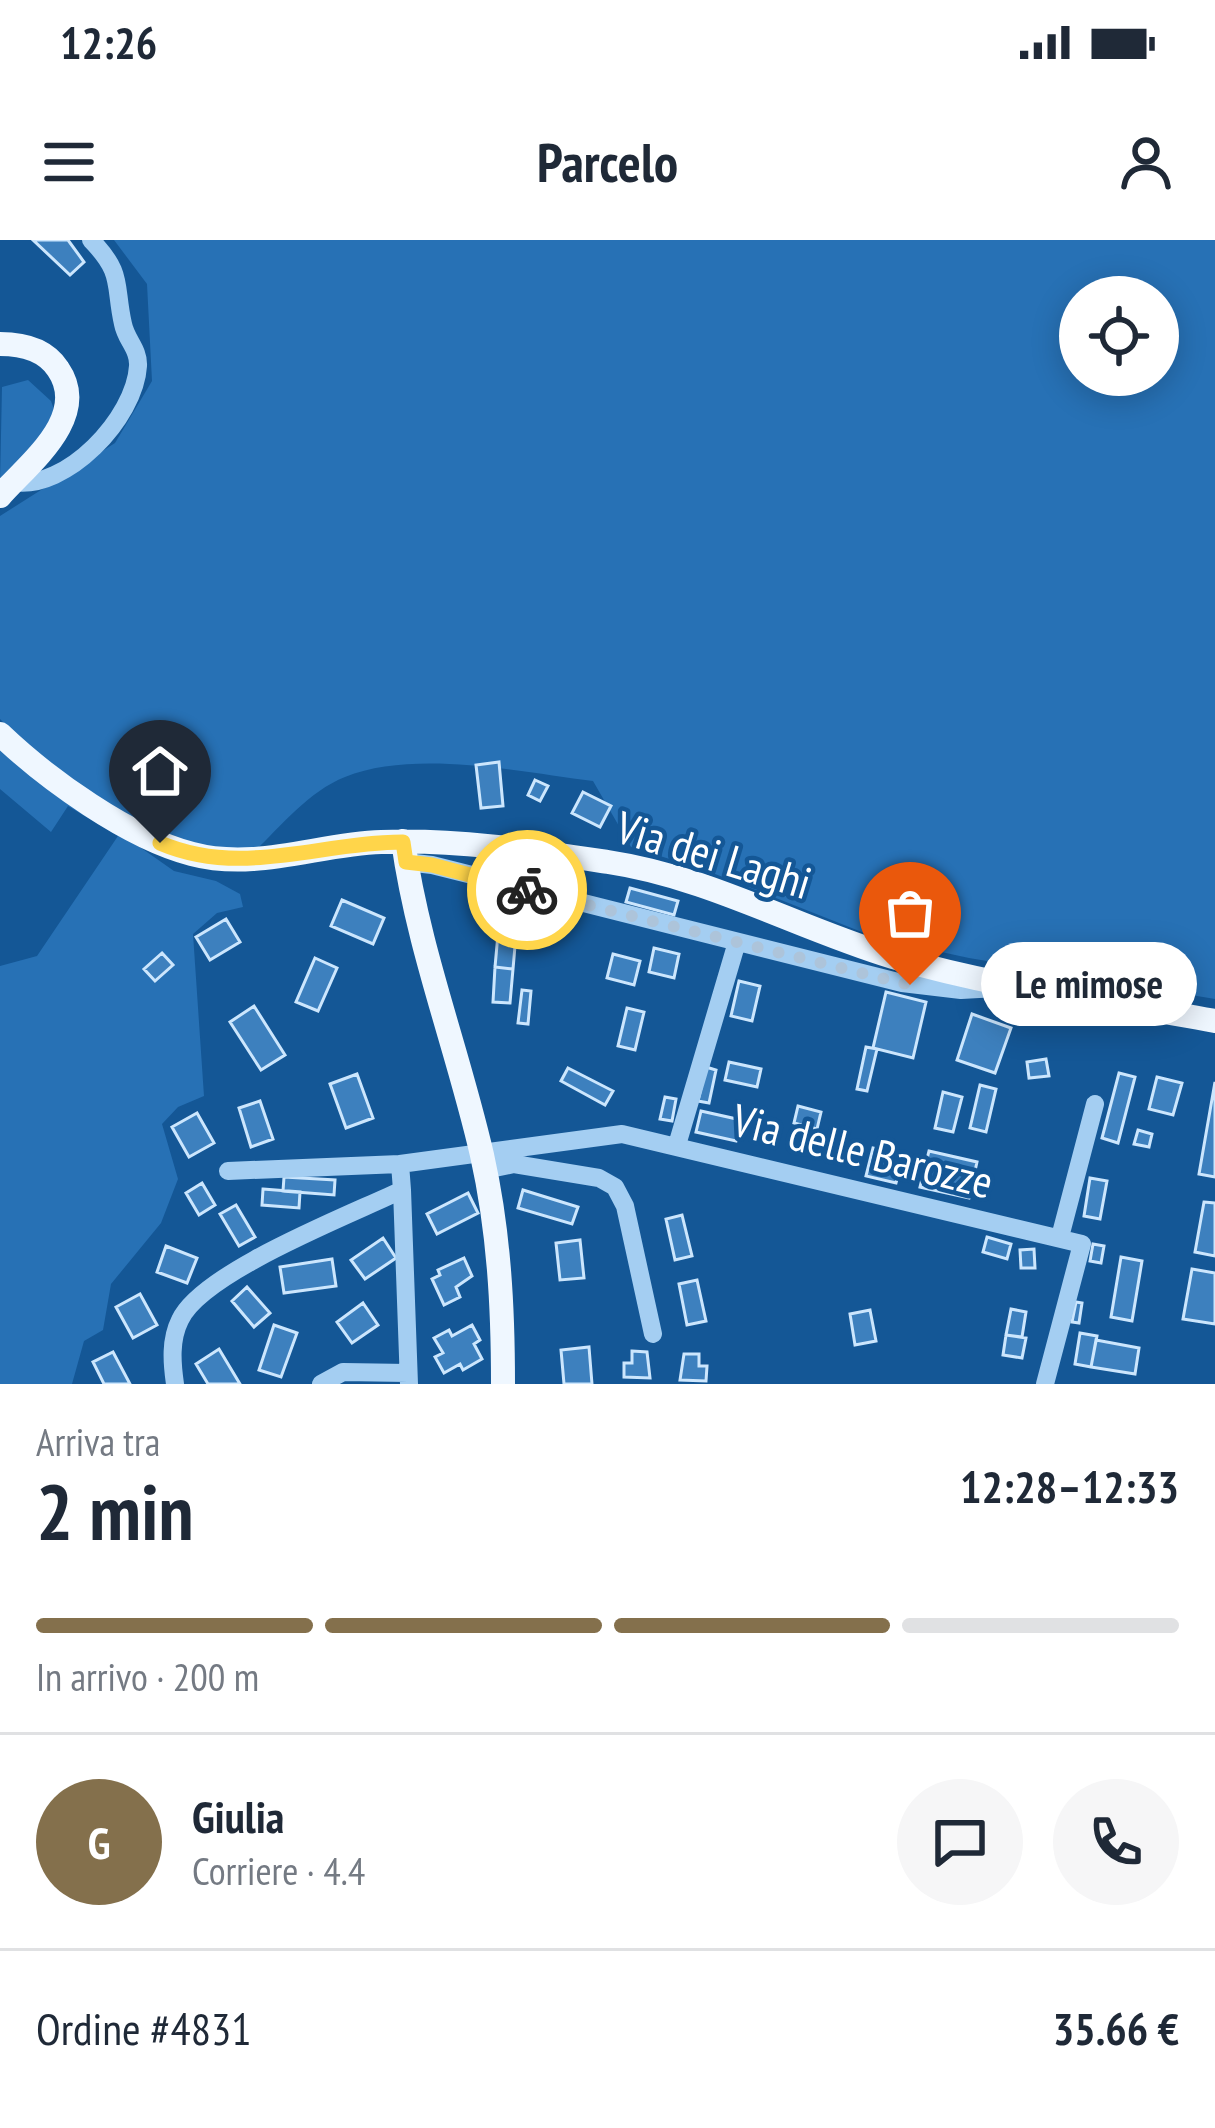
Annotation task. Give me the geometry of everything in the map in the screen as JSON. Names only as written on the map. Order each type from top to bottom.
[{"type":"main road","points":[[0,344],[23,345],[46,356],[59,370],[67,391],[57,431],[6,489]]},
{"type":"main road","name":"Via dei Laghi","points":[[0,734],[98,807],[160,843],[193,855],[263,860],[336,846],[405,852],[493,848],[638,867],[711,887],[896,958],[1215,1021]]},
{"type":"main road","points":[[405,852],[437,997],[483,1162],[497,1238],[503,1384]]},
{"type":"street","points":[[6,489],[48,478],[86,453],[116,422],[131,393],[138,372],[137,352],[122,323],[116,274],[91,240]]},
{"type":"street","points":[[405,852],[432,865],[931,988],[1019,985]]},
{"type":"street","points":[[677,1144],[737,942]]},
{"type":"street","points":[[1045,1384],[1082,1244],[1060,1237],[1095,1104]]},
{"type":"street","name":"Via delle Barozze","points":[[483,1162],[616,1134],[677,1144],[832,1186],[1060,1237]]},
{"type":"street","points":[[228,1171],[483,1162],[599,1178],[615,1187],[625,1206],[653,1334]]},
{"type":"street","points":[[321,1384],[343,1372],[409,1378],[400,1164]]},
{"type":"street","points":[[175,1384],[175,1336],[191,1304],[224,1276],[402,1190]]},
{"type":"shaded area","points":[[114,240],[1215,240],[1215,999],[877,938],[705,870],[631,847],[593,781],[468,765],[373,769],[319,791],[253,853],[196,849],[147,827],[92,794],[0,719],[0,516],[115,443],[152,381],[147,284]]},
{"type":"shaded area","points":[[28,380],[51,401],[55,412],[47,433],[0,483],[2,387]]},
{"type":"shaded area","points":[[0,749],[174,871],[216,881],[240,894],[243,907],[217,913],[193,934],[204,1096],[178,1107],[162,1124],[178,1179],[161,1223],[111,1284],[103,1330],[84,1341],[72,1384],[0,1384],[0,966],[37,956],[118,836],[68,806],[51,832],[0,789]]},
{"type":"building","points":[[33,240],[68,240],[84,262],[70,275]]},
{"type":"building","points":[[499,762],[503,806],[481,808],[476,765]]},
{"type":"building","points":[[535,780],[548,786],[540,801],[528,795]]},
{"type":"building","points":[[583,792],[611,806],[600,827],[572,813]]},
{"type":"building","points":[[630,888],[678,901],[674,915],[626,902]]},
{"type":"building","points":[[342,900],[384,918],[373,944],[331,926]]},
{"type":"building","points":[[226,919],[240,942],[210,960],[196,937]]},
{"type":"building","points":[[498,934],[516,935],[513,969],[495,967]]},
{"type":"building","points":[[654,948],[679,954],[674,978],[649,972]]},
{"type":"building","points":[[162,953],[173,965],[155,981],[144,969]]},
{"type":"building","points":[[613,954],[640,961],[634,985],[607,978]]},
{"type":"building","points":[[315,958],[337,968],[318,1011],[296,1002]]},
{"type":"building","points":[[495,967],[513,969],[510,1003],[493,1002]]},
{"type":"building","points":[[739,981],[760,986],[752,1021],[731,1016]]},
{"type":"building","points":[[522,990],[531,991],[528,1024],[518,1023]]},
{"type":"building","points":[[886,992],[926,1002],[913,1058],[873,1048]]},
{"type":"building","points":[[254,1006],[285,1055],[261,1070],[230,1022]]},
{"type":"building","points":[[627,1008],[644,1012],[635,1050],[618,1046]]},
{"type":"building","points":[[972,1014],[1011,1028],[995,1073],[957,1060]]},
{"type":"building","points":[[866,1047],[877,1049],[867,1091],[857,1089]]},
{"type":"building","points":[[1046,1059],[1049,1076],[1029,1078],[1027,1062]]},
{"type":"building","points":[[729,1062],[761,1069],[757,1087],[725,1080]]},
{"type":"building","points":[[706,1067],[716,1070],[709,1103],[698,1101]]},
{"type":"building","points":[[568,1068],[613,1091],[605,1105],[561,1081]]},
{"type":"building","points":[[1119,1073],[1135,1077],[1118,1143],[1102,1138]]},
{"type":"building","points":[[357,1074],[373,1118],[346,1128],[330,1084]]},
{"type":"building","points":[[1157,1077],[1182,1083],[1173,1115],[1149,1109]]},
{"type":"building","points":[[1215,1082],[1215,1177],[1199,1174]]},
{"type":"building","points":[[980,1085],[996,1089],[986,1132],[970,1128]]},
{"type":"building","points":[[943,1092],[962,1097],[953,1132],[935,1128]]},
{"type":"building","points":[[665,1097],[676,1099],[672,1121],[660,1119]]},
{"type":"building","points":[[260,1101],[273,1139],[251,1147],[239,1108]]},
{"type":"building","points":[[798,1106],[821,1112],[817,1129],[794,1123]]},
{"type":"building","points":[[701,1111],[741,1120],[736,1141],[696,1132]]},
{"type":"building","points":[[197,1113],[214,1143],[189,1157],[172,1127]]},
{"type":"building","points":[[1138,1130],[1152,1134],[1149,1147],[1134,1144]]},
{"type":"building","points":[[873,1148],[903,1155],[896,1183],[866,1176]]},
{"type":"building","points":[[929,1151],[977,1162],[969,1198],[920,1187]]},
{"type":"building","points":[[284,1177],[335,1180],[334,1195],[283,1191]]},
{"type":"building","points":[[1090,1178],[1107,1181],[1100,1219],[1084,1216]]},
{"type":"building","points":[[202,1183],[215,1205],[199,1215],[186,1193]]},
{"type":"building","points":[[263,1189],[300,1192],[299,1208],[262,1205]]},
{"type":"building","points":[[523,1190],[578,1207],[572,1224],[518,1208]]},
{"type":"building","points":[[468,1193],[478,1213],[437,1234],[427,1214]]},
{"type":"building","points":[[1204,1202],[1215,1203],[1215,1256],[1195,1252]]},
{"type":"building","points":[[236,1205],[255,1237],[239,1246],[220,1214]]},
{"type":"building","points":[[682,1215],[692,1256],[675,1260],[666,1219]]},
{"type":"building","points":[[987,1237],[1011,1244],[1007,1259],[983,1252]]},
{"type":"building","points":[[383,1238],[396,1258],[365,1279],[351,1260]]},
{"type":"building","points":[[580,1240],[584,1278],[560,1280],[556,1243]]},
{"type":"building","points":[[1093,1244],[1104,1246],[1101,1263],[1090,1261]]},
{"type":"building","points":[[166,1246],[197,1258],[187,1283],[157,1272]]},
{"type":"building","points":[[1034,1249],[1035,1268],[1021,1268],[1020,1250]]},
{"type":"building","points":[[1121,1257],[1142,1261],[1132,1321],[1111,1317]]},
{"type":"building","points":[[464,1258],[472,1276],[456,1287],[460,1297],[444,1305],[432,1279],[440,1275],[438,1270]]},
{"type":"building","points":[[332,1259],[336,1286],[284,1293],[280,1267]]},
{"type":"building","points":[[1192,1269],[1215,1273],[1215,1324],[1183,1319]]},
{"type":"building","points":[[697,1280],[706,1321],[687,1325],[679,1284]]},
{"type":"building","points":[[247,1287],[270,1313],[254,1327],[232,1301]]},
{"type":"building","points":[[140,1294],[157,1325],[133,1338],[116,1307]]},
{"type":"building","points":[[1076,1302],[1082,1303],[1079,1323],[1072,1322]]},
{"type":"building","points":[[363,1303],[378,1325],[352,1343],[337,1322]]},
{"type":"building","points":[[1011,1309],[1026,1312],[1022,1337],[1006,1335]]},
{"type":"building","points":[[870,1310],[876,1341],[855,1345],[850,1314]]},
{"type":"building","points":[[274,1325],[297,1333],[281,1377],[259,1370]]},
{"type":"building","points":[[472,1325],[482,1359],[463,1370],[460,1364],[444,1373],[435,1357],[443,1353],[434,1338],[449,1330],[452,1336]]},
{"type":"building","points":[[1080,1333],[1097,1336],[1091,1367],[1075,1364]]},
{"type":"building","points":[[1006,1335],[1026,1338],[1022,1358],[1003,1355]]},
{"type":"building","points":[[1096,1340],[1139,1348],[1135,1374],[1091,1367]]},
{"type":"building","points":[[589,1347],[592,1384],[564,1384],[561,1350]]},
{"type":"building","points":[[219,1349],[240,1384],[208,1384],[196,1364]]},
{"type":"building","points":[[632,1351],[647,1352],[650,1378],[624,1377],[624,1363],[632,1363]]},
{"type":"building","points":[[113,1352],[130,1384],[104,1384],[93,1362]]},
{"type":"building","points":[[684,1354],[699,1354],[699,1366],[707,1366],[706,1381],[680,1380]]},
{"type":"way so far","points":[[527,890],[910,985]]},
{"type":"place","name":"Le mimose","points":[[910,985]]},
{"type":"route","points":[[160,843],[204,857],[245,860],[368,842],[403,842],[406,862],[527,890]]}]
